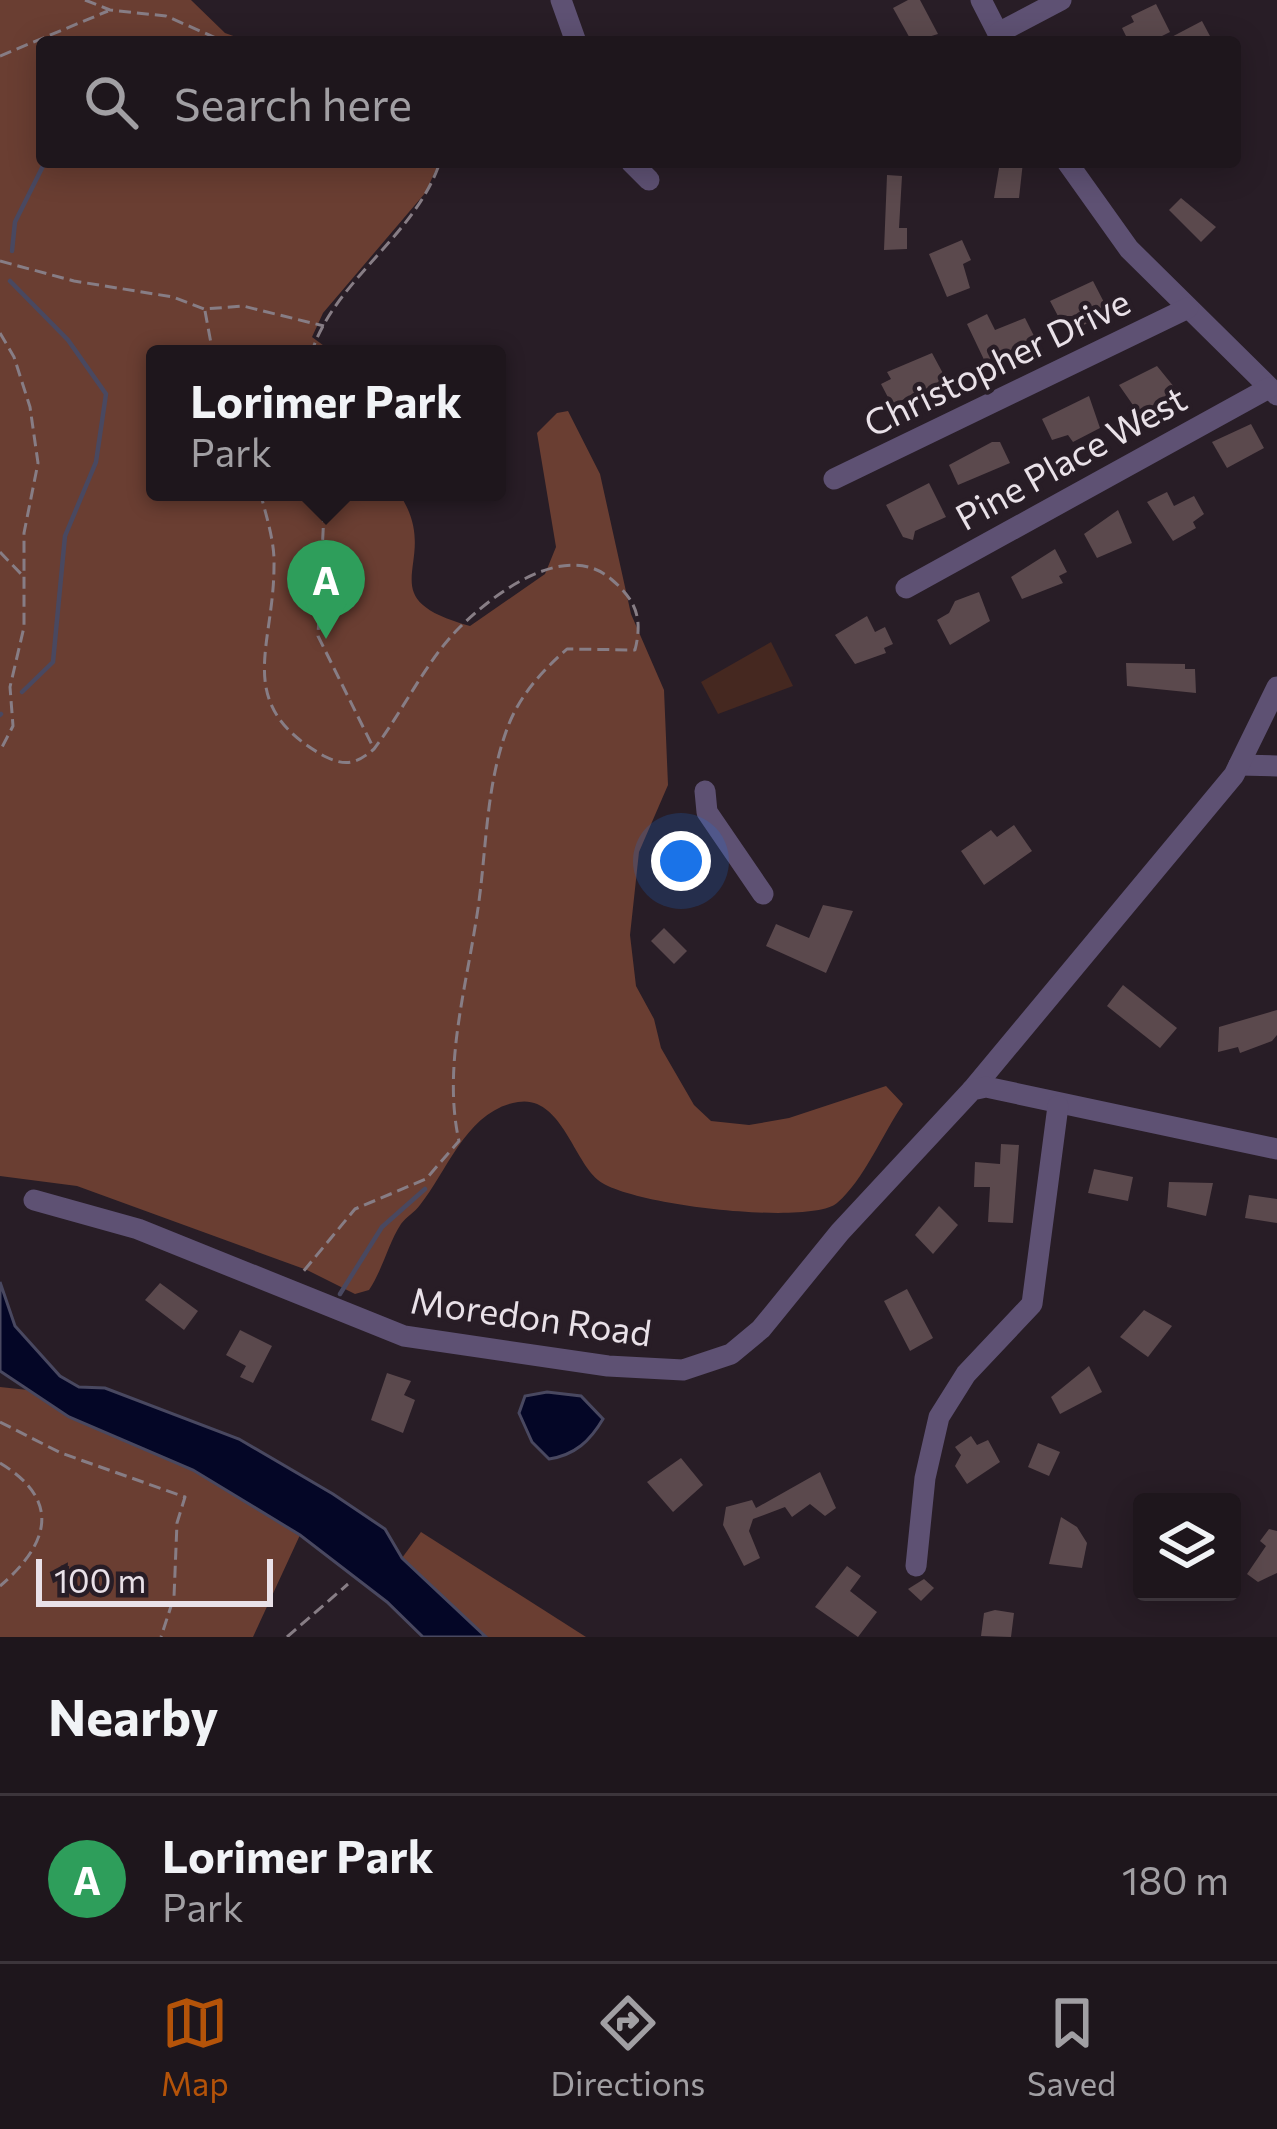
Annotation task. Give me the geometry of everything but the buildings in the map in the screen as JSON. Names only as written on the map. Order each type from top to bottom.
[{"type":"street","points":[[561,0],[574,36]]},
{"type":"street","points":[[981,0],[999,36]]},
{"type":"street","points":[[1002,36],[1061,0]]},
{"type":"street","points":[[637,168],[649,180]]},
{"type":"street","points":[[1070,168],[1129,248],[1273,392]]},
{"type":"street","name":"Christopher Drive","points":[[833,479],[1188,308]]},
{"type":"street","name":"Pine Place West","points":[[905,588],[1273,392]]},
{"type":"street","name":"Moredon Road","points":[[34,1200],[138,1229],[404,1336],[608,1366],[683,1370],[731,1354],[761,1329],[840,1232],[972,1090],[1239,765],[1277,687]]},
{"type":"street","points":[[1239,765],[1277,766]]},
{"type":"street","points":[[705,790],[707,812],[764,894]]},
{"type":"street","points":[[972,1090],[986,1087],[1277,1150]]},
{"type":"street","points":[[916,1566],[925,1478],[939,1417],[966,1374],[1032,1304],[1058,1106]]},
{"type":"path","points":[[85,0],[110,10],[166,16],[211,36]]},
{"type":"path","points":[[48,36],[110,10]]},
{"type":"path","points":[[0,56],[36,41]]},
{"type":"path","points":[[315,345],[324,326],[426,195],[437,168]]},
{"type":"path","points":[[0,261],[172,297],[204,309],[243,307],[324,326]]},
{"type":"path","points":[[204,309],[212,345]]},
{"type":"path","points":[[0,333],[14,357],[38,445],[24,533],[24,627],[10,688],[14,726],[0,751]]},
{"type":"path","points":[[262,501],[274,558],[264,659],[266,700],[298,739],[337,762],[356,762],[374,749],[456,630],[512,585],[558,566],[601,570],[631,596],[641,625],[635,650],[567,649],[535,677],[508,727],[488,814],[477,917],[460,1005],[453,1116],[459,1142],[426,1179],[355,1209],[290,1289]]},
{"type":"path","points":[[325,501],[318,636],[374,749]]},
{"type":"path","points":[[0,552],[25,578]]},
{"type":"path","points":[[0,1423],[61,1453],[184,1497],[177,1523],[174,1597],[161,1635],[154,1637]]},
{"type":"path","points":[[0,1462],[32,1491],[43,1526],[32,1557],[0,1586]]},
{"type":"path","points":[[287,1637],[348,1584]]},
{"type":"shaded area","points":[[0,0],[191,0],[233,36],[36,36],[36,168],[436,168],[426,192],[323,313],[312,337],[323,345],[146,345],[146,501],[403,501],[415,538],[413,589],[420,602],[470,626],[545,574],[556,547],[537,433],[557,413],[568,411],[600,474],[631,614],[664,690],[668,785],[639,852],[630,935],[636,986],[654,1019],[661,1048],[694,1105],[711,1121],[749,1125],[789,1118],[886,1086],[903,1104],[864,1169],[837,1203],[792,1213],[718,1210],[615,1189],[589,1170],[545,1108],[532,1102],[500,1107],[460,1143],[420,1205],[401,1224],[369,1290],[355,1294],[307,1270],[77,1186],[0,1176]]},
{"type":"shaded area","points":[[771,642],[793,686],[718,714],[701,682]]},
{"type":"shaded area","points":[[0,1387],[28,1390],[69,1417],[193,1470],[300,1535],[253,1637],[0,1637]]},
{"type":"shaded area","points":[[421,1532],[586,1637],[486,1637],[402,1558]]},
{"type":"water","points":[[0,1282],[15,1326],[60,1376],[79,1387],[105,1388],[239,1439],[333,1494],[385,1529],[402,1558],[486,1637],[423,1637],[387,1602],[300,1535],[193,1470],[69,1417],[0,1371]]},
{"type":"water","points":[[547,1392],[581,1396],[603,1419],[581,1446],[549,1459],[532,1442],[519,1413],[525,1396]]},
{"type":"waterway","points":[[12,251],[15,222],[42,168]]},
{"type":"waterway","points":[[10,281],[68,340],[106,394],[96,462],[65,536],[53,662],[22,692]]},
{"type":"waterway","points":[[340,1294],[382,1227],[425,1189]]},
{"type":"place","name":"Lorimer Park","points":[[326,639]]}]
